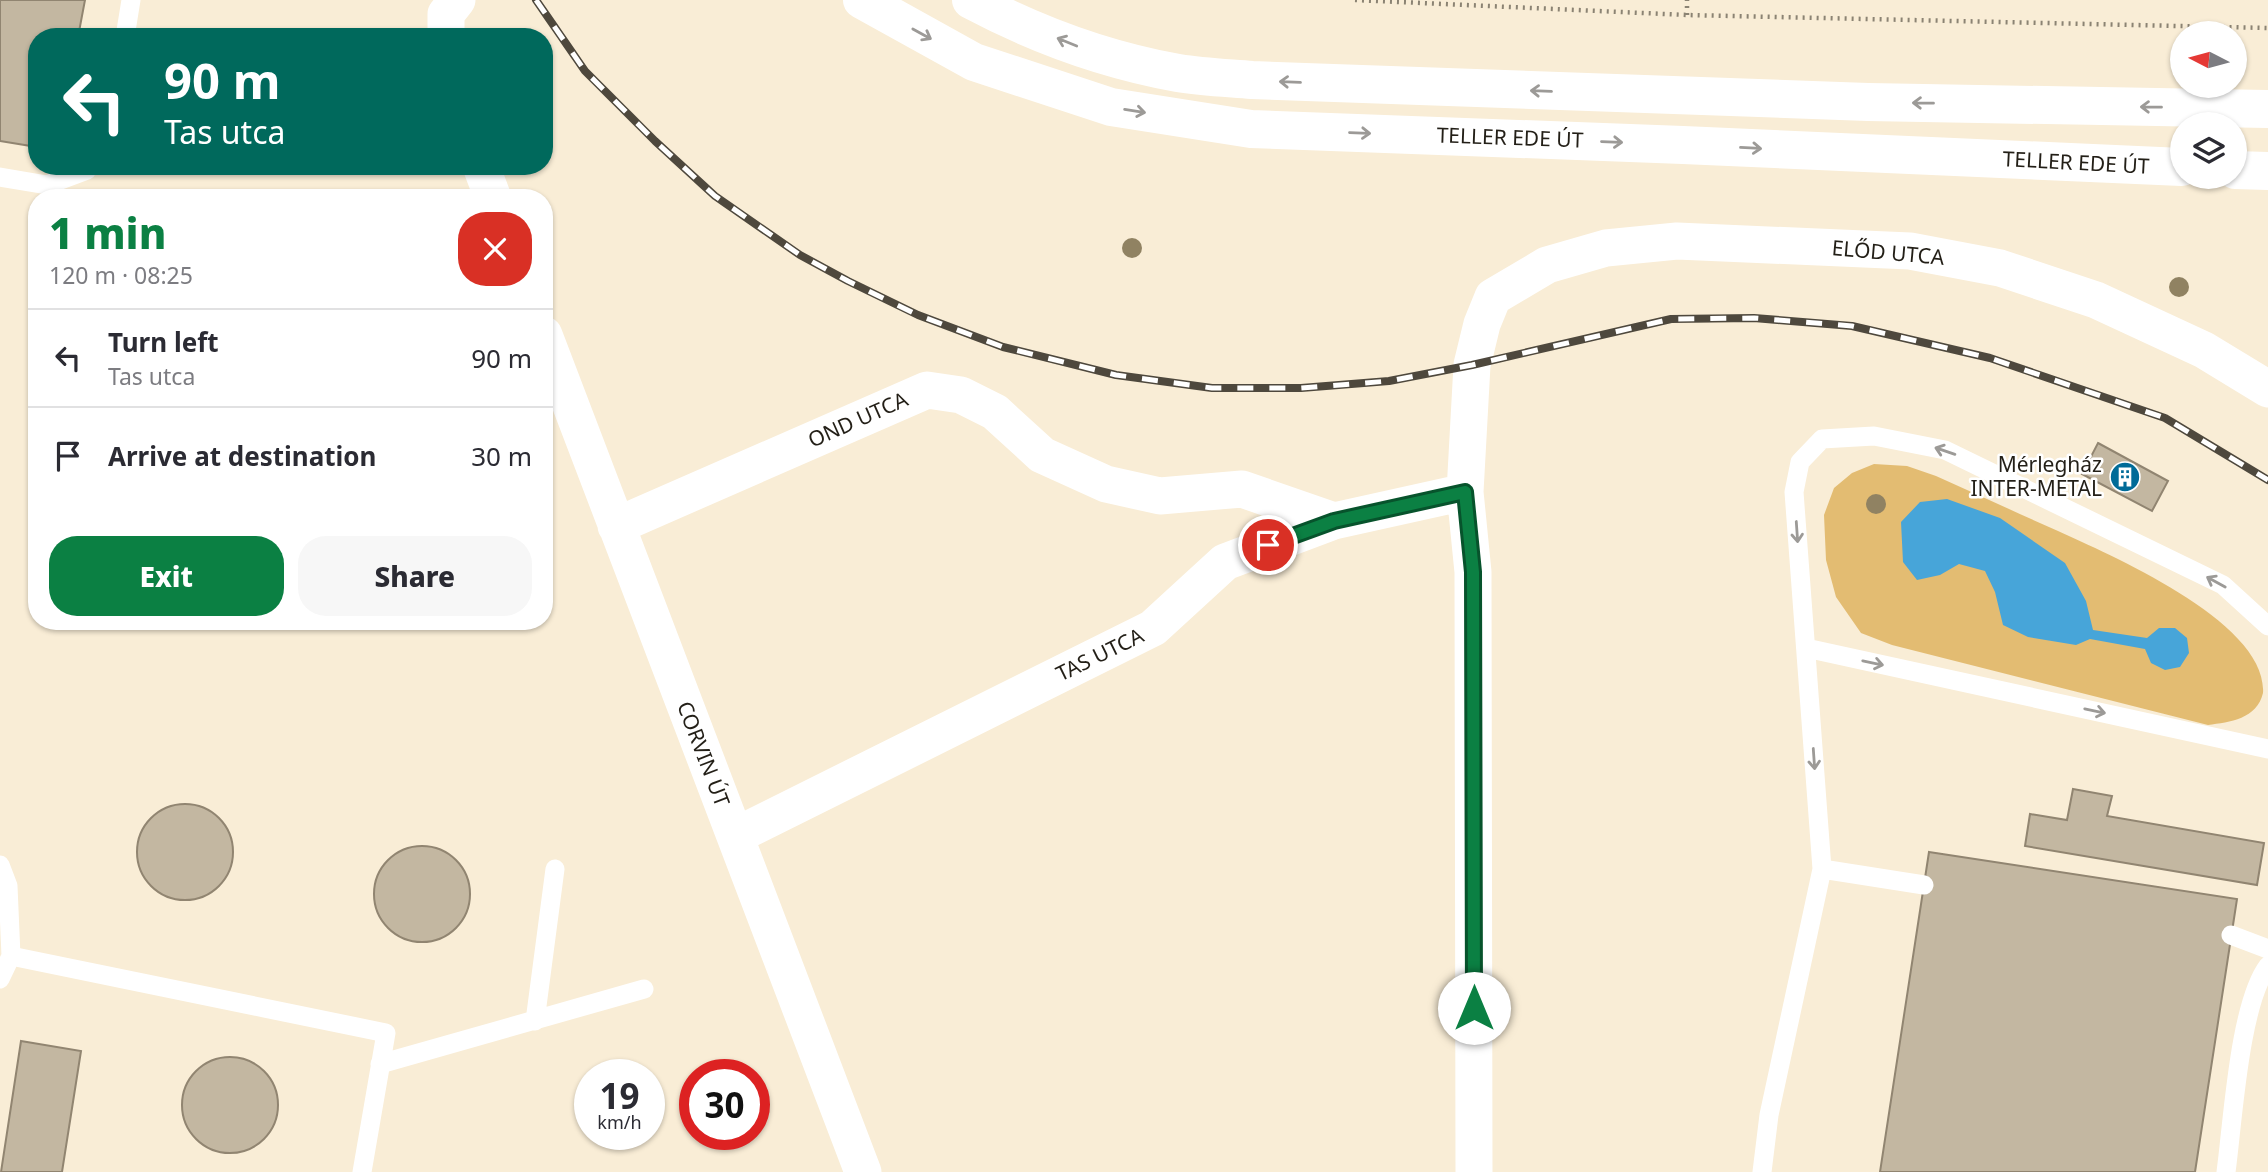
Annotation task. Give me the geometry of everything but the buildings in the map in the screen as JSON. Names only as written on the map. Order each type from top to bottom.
[{"type":"main road","name":"TELLER EDE ÚT","points":[[862,0],[974,62],[1111,107],[1251,129],[2170,166]]},
{"type":"main road","points":[[971,0],[1006,18],[1091,52],[1178,73],[1252,80],[1868,102],[2268,109]]},
{"type":"main road","points":[[2247,170],[2268,171]]},
{"type":"street","points":[[446,28],[446,14],[457,0]]},
{"type":"street","name":"ELŐD UTCA","points":[[1465,492],[1472,365],[1482,324],[1493,297],[1547,265],[1606,248],[1677,241],[1910,251],[2000,268],[2096,300],[2204,350],[2268,389]]},
{"type":"street","name":"CORVIN ÚT","points":[[553,359],[863,1172]]},
{"type":"street","name":"OND UTCA","points":[[616,526],[927,390],[961,395],[995,412],[1042,455],[1106,484],[1160,496],[1242,489],[1334,521]]},
{"type":"street","points":[[1465,492],[1473,572],[1474,1172]]},
{"type":"street","name":"TAS UTCA","points":[[735,836],[1153,628],[1225,562],[1334,521],[1465,492]]},
{"type":"lane","points":[[126,28],[131,0]]},
{"type":"lane","points":[[0,177],[47,185],[74,175]]},
{"type":"lane","points":[[1762,1172],[1769,1115],[1822,869],[1794,492],[1800,462],[1822,439],[1874,436],[1945,450],[2223,585],[2268,626]]},
{"type":"lane","points":[[1806,648],[2268,749]]},
{"type":"lane","points":[[0,864],[8,886],[11,956],[0,979]]},
{"type":"lane","points":[[535,1021],[555,869]]},
{"type":"lane","points":[[1822,869],[1924,885]]},
{"type":"lane","points":[[2231,935],[2268,948]]},
{"type":"lane","points":[[11,956],[386,1033],[362,1172]]},
{"type":"lane","points":[[2226,1172],[2245,1028],[2262,974],[2268,966]]},
{"type":"lane","points":[[380,1064],[644,989]]},
{"type":"path","points":[[1355,0],[1687,15],[2268,28]]},
{"type":"path","points":[[1687,15],[1688,0]]},
{"type":"shaded area","points":[[1874,464],[1907,466],[1936,476],[2112,556],[2181,594],[2214,617],[2240,641],[2258,667],[2263,693],[2260,702],[2242,718],[2208,725],[1892,645],[1861,633],[1836,597],[1826,560],[1824,515],[1834,488],[1852,473]]},
{"type":"water","points":[[1947,499],[2000,518],[2065,563],[2086,601],[2093,630],[2147,638],[2159,628],[2175,628],[2187,638],[2189,653],[2180,667],[2165,670],[2151,663],[2145,649],[2090,639],[2076,645],[2028,637],[2003,625],[1995,592],[1985,571],[1959,564],[1940,575],[1917,580],[1903,562],[1901,522],[1920,502]]},
{"type":"railway","points":[[536,0],[585,71],[715,196],[800,255],[848,281],[918,315],[1003,347],[1116,375],[1212,388],[1301,388],[1389,381],[1472,365],[1671,319],[1754,318],[1852,326],[1990,358],[2165,418],[2268,480]]},
{"type":"place","name":"Mérlegház INTER-METAL","points":[[2125,477]]},
{"type":"route","points":[[1268,545],[1334,521],[1465,492],[1473,572],[1474,1008]]}]
